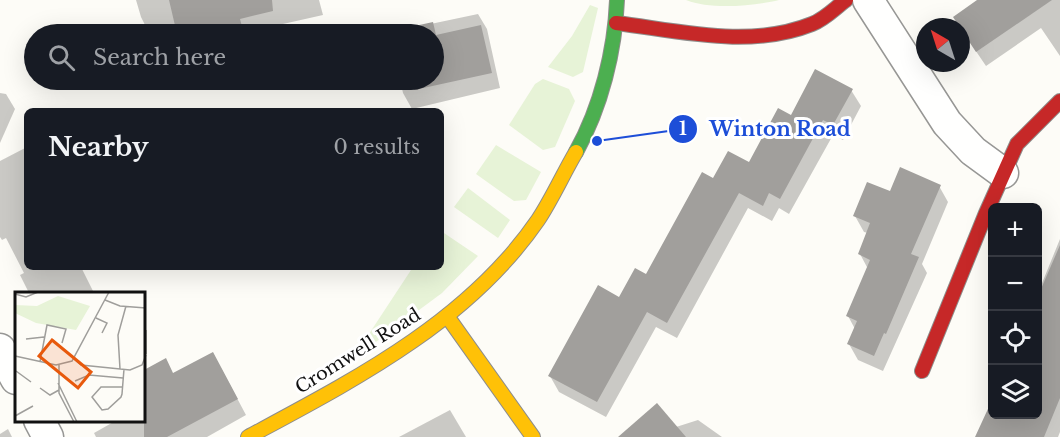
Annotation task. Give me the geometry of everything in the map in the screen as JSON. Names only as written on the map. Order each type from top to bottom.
[{"type":"street","name":"Cromwell Road","points":[[248,437],[383,362],[447,316],[498,269],[538,220],[588,130],[606,72],[616,23],[617,0]]},
{"type":"street","points":[[616,23],[741,38],[789,31],[815,23],[846,0]]},
{"type":"street","points":[[868,0],[947,123],[973,151],[1003,173]]},
{"type":"street","points":[[922,371],[1017,144],[1060,101]]},
{"type":"street","points":[[447,316],[533,437]]},
{"type":"street","points":[[0,349],[15,377]]},
{"type":"street","points":[[40,422],[48,437]]},
{"type":"green space","points":[[686,0],[779,0],[719,6]]},
{"type":"green space","points":[[590,5],[598,8],[583,72],[573,77],[548,67],[572,36]]},
{"type":"green space","points":[[543,79],[569,89],[575,101],[555,147],[543,150],[509,125],[535,84]]},
{"type":"green space","points":[[496,145],[541,172],[526,200],[514,201],[476,174]]},
{"type":"green space","points":[[468,188],[510,220],[498,238],[454,207]]},
{"type":"green space","points":[[444,233],[478,256],[442,293],[369,347],[365,340],[411,270],[444,270]]},
{"type":"building","points":[[169,0],[272,0],[273,11],[240,19],[241,24],[175,24]]},
{"type":"building","points":[[977,0],[1052,0],[976,52],[970,43],[970,18],[953,17]]},
{"type":"building","points":[[481,25],[492,73],[444,83],[444,33]]},
{"type":"building","points":[[815,69],[853,89],[833,125],[823,120],[780,199],[769,193],[763,206],[739,193],[667,323],[647,312],[597,402],[548,376],[598,285],[619,297],[635,268],[646,274],[702,172],[713,178],[728,151],[749,162],[778,108],[791,115]]},
{"type":"building","points":[[900,167],[941,185],[911,254],[919,257],[886,334],[884,333],[874,356],[847,344],[857,321],[846,316],[870,260],[858,254],[870,223],[853,216],[867,182],[890,191]]},
{"type":"building","points":[[1060,245],[1060,398],[1044,437],[975,437],[988,409],[988,419],[1042,419],[1042,287]]},
{"type":"building","points":[[213,352],[238,399],[167,437],[144,437],[146,369],[166,358],[173,373]]},
{"type":"building","points":[[657,403],[686,437],[618,437]]},
{"type":"traffic: fast","points":[[576,152],[593,116],[605,78],[610,59],[617,0]]},
{"type":"traffic: slow","points":[[248,437],[368,370],[443,318],[478,289],[510,256],[538,220],[576,152]]},
{"type":"traffic: slow","points":[[447,316],[533,437]]},
{"type":"traffic: jam","points":[[616,23],[715,36],[764,36],[817,22],[846,0]]},
{"type":"traffic: jam","points":[[922,371],[986,213],[1017,144],[1060,101]]},
{"type":"place","name":"Winton Road","points":[[597,141]]}]
